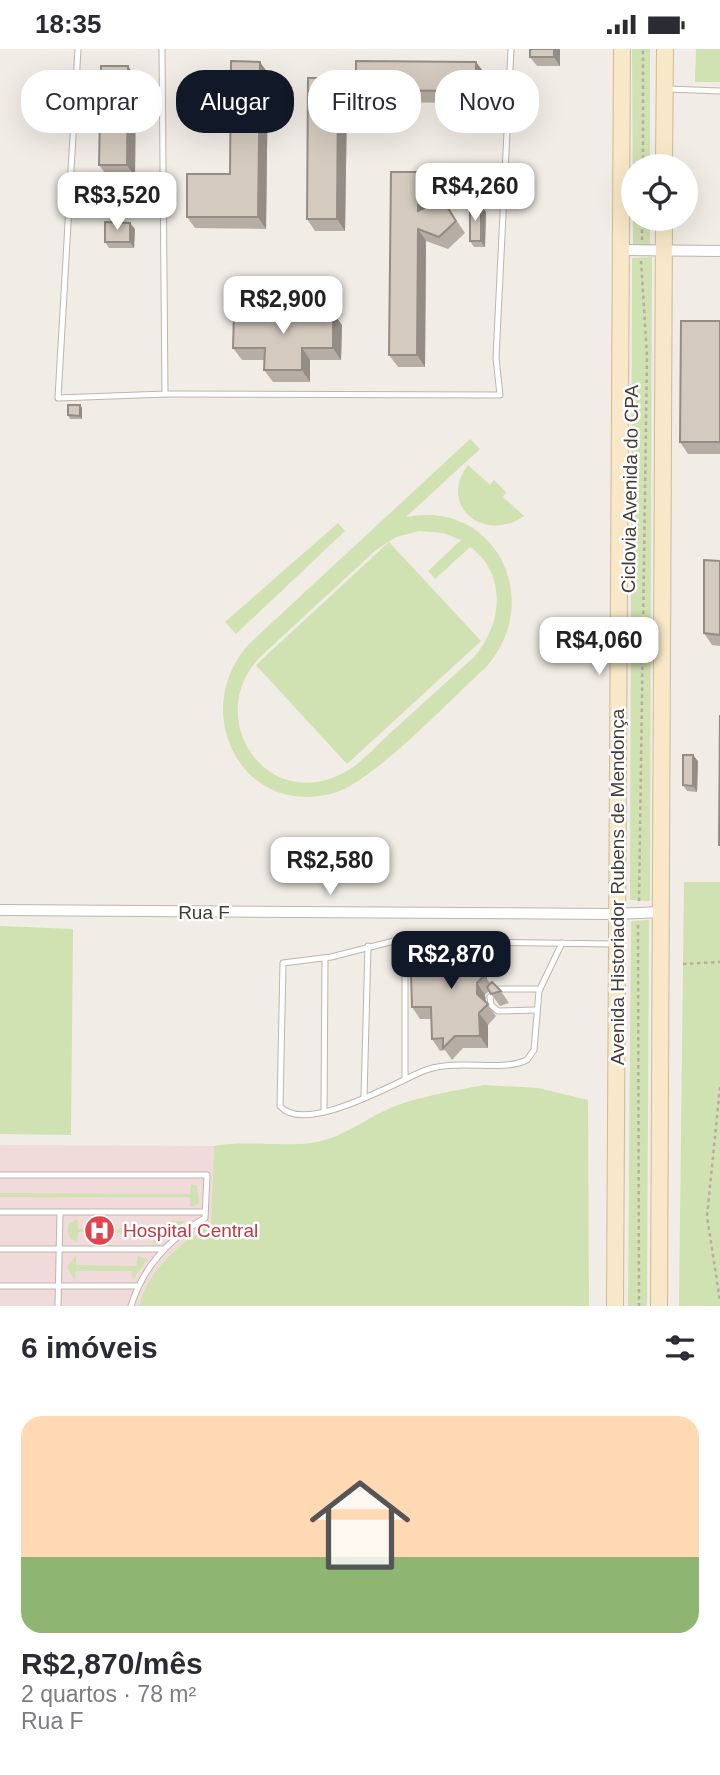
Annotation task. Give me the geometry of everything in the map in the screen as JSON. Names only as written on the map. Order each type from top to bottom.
[{"type":"main road","name":"Avenida Historiador Rubens de Mendonça","points":[[615,1306],[622,49]]},
{"type":"main road","points":[[664,154],[665,49]]},
{"type":"main road","points":[[659,1306],[664,231]]},
{"type":"street","points":[[620,250],[720,251]]},
{"type":"street","name":"Rua F","points":[[0,910],[616,914],[660,912]]},
{"type":"lane","points":[[78,49],[58,398],[165,394],[500,395],[496,358],[511,49]]},
{"type":"lane","points":[[162,49],[165,394]]},
{"type":"lane","points":[[665,89],[720,91]]},
{"type":"lane","points":[[562,943],[540,989],[534,1050],[527,1060],[515,1063],[443,1066],[324,1112],[294,1114],[284,1111],[279,1103],[283,963],[325,958],[368,946],[405,942],[562,943],[616,944]]},
{"type":"lane","points":[[405,942],[405,1079]]},
{"type":"lane","points":[[364,1098],[368,946]]},
{"type":"lane","points":[[324,1112],[325,958]]},
{"type":"lane","points":[[536,1010],[498,1011],[491,1005],[490,997],[499,989],[540,989]]},
{"type":"lane","points":[[0,1175],[207,1175],[205,1218],[164,1249],[150,1264],[131,1306]]},
{"type":"lane","points":[[0,1212],[205,1212]]},
{"type":"lane","points":[[58,1306],[60,1212]]},
{"type":"lane","points":[[0,1249],[164,1249]]},
{"type":"lane","points":[[0,1286],[138,1286]]},
{"type":"path","points":[[642,154],[643,49]]},
{"type":"path","name":"Ciclovia Avenida do CPA","points":[[639,1306],[639,913],[647,356],[642,231]]},
{"type":"path","points":[[683,964],[720,961]]},
{"type":"path","points":[[720,1087],[707,1216],[720,1301]]},
{"type":"shaded area","name":"Hospital Central","points":[[0,1145],[214,1146],[211,1224],[190,1237],[139,1306],[0,1306]]},
{"type":"green space","points":[[632,49],[650,49],[650,154],[633,154]]},
{"type":"green space","points":[[696,49],[720,49],[720,82],[695,82]]},
{"type":"green space","points":[[633,231],[650,231],[650,245],[633,245]]},
{"type":"green space","points":[[652,257],[650,901],[630,900],[632,258]]},
{"type":"green space","points":[[470,439],[480,449],[406,517],[438,516],[465,524],[486,539],[502,561],[510,586],[511,613],[503,641],[486,667],[390,756],[350,786],[334,793],[301,797],[273,790],[251,775],[234,753],[225,727],[224,699],[231,671],[249,644]],"holes":[[[419,531],[443,533],[461,540],[428,571],[435,579],[470,547],[491,571],[495,585],[497,601],[491,631],[474,657],[364,758],[344,773],[310,783],[285,779],[265,768],[249,751],[240,729],[238,705],[244,680],[260,657],[376,550],[396,537]]]},
{"type":"green space","points":[[468,465],[490,485],[494,480],[506,492],[503,497],[524,516],[509,523],[494,525],[481,523],[469,516],[458,494],[460,480]]},
{"type":"green space","points":[[338,523],[345,531],[236,634],[225,622]]},
{"type":"green space","points":[[389,542],[481,641],[347,764],[256,665]]},
{"type":"green space","points":[[684,882],[720,882],[720,1306],[679,1306]]},
{"type":"green space","points":[[649,920],[647,1306],[628,1306],[631,921]]},
{"type":"green space","points":[[0,926],[73,929],[71,1135],[0,1134]]},
{"type":"green space","points":[[484,1085],[538,1088],[588,1100],[589,1306],[139,1306],[150,1280],[167,1258],[211,1224],[214,1146],[320,1141],[405,1103]]},
{"type":"green space","points":[[191,1184],[197,1186],[199,1202],[193,1207],[190,1207],[190,1197],[0,1197],[0,1193],[190,1194]]},
{"type":"green space","points":[[77,1219],[78,1229],[168,1230],[169,1221],[185,1221],[158,1244],[153,1244],[153,1234],[78,1232],[77,1242],[70,1237],[67,1230],[69,1224]]},
{"type":"green space","points":[[76,1256],[76,1265],[136,1266],[138,1256],[147,1259],[133,1280],[131,1271],[76,1271],[75,1281],[67,1267]]},
{"type":"building","points":[[530,49],[554,49],[554,57],[530,57]]},
{"type":"building","points":[[231,61],[260,62],[260,70],[231,70]]},
{"type":"building","points":[[356,61],[476,62],[476,70],[435,70],[435,91],[421,91],[421,70],[356,70]]},
{"type":"building","points":[[101,66],[128,66],[128,70],[101,70]]},
{"type":"building","points":[[308,78],[308,133],[338,133],[337,219],[307,219]]},
{"type":"building","points":[[100,133],[127,133],[127,165],[99,165]]},
{"type":"building","points":[[230,133],[259,133],[258,217],[187,217],[187,174],[230,174]]},
{"type":"building","points":[[391,172],[419,172],[418,211],[435,203],[446,205],[456,221],[439,237],[418,229],[417,355],[389,355]]},
{"type":"building","points":[[470,206],[481,206],[481,241],[470,241]]},
{"type":"building","points":[[105,222],[130,223],[130,242],[105,242]]},
{"type":"building","points":[[234,313],[333,313],[333,348],[302,348],[302,370],[264,370],[265,348],[233,348]]},
{"type":"building","points":[[681,321],[720,321],[720,442],[680,442]]},
{"type":"building","points":[[68,405],[80,405],[80,416],[68,415]]},
{"type":"building","points":[[704,560],[720,561],[720,635],[704,633]]},
{"type":"building","points":[[720,715],[720,845],[719,845]]},
{"type":"building","points":[[683,755],[693,755],[693,786],[683,785]]},
{"type":"building","points":[[441,935],[455,945],[479,945],[479,969],[485,975],[477,983],[477,994],[488,1004],[479,1013],[480,1036],[455,1036],[443,1048],[443,1038],[432,1039],[431,1007],[412,1007],[411,976],[432,975],[431,944],[442,944]]},
{"type":"building","points":[[492,982],[501,991],[491,994],[487,987]]},
{"type":"place","name":"Hospital Central","points":[[100,1230]]}]
